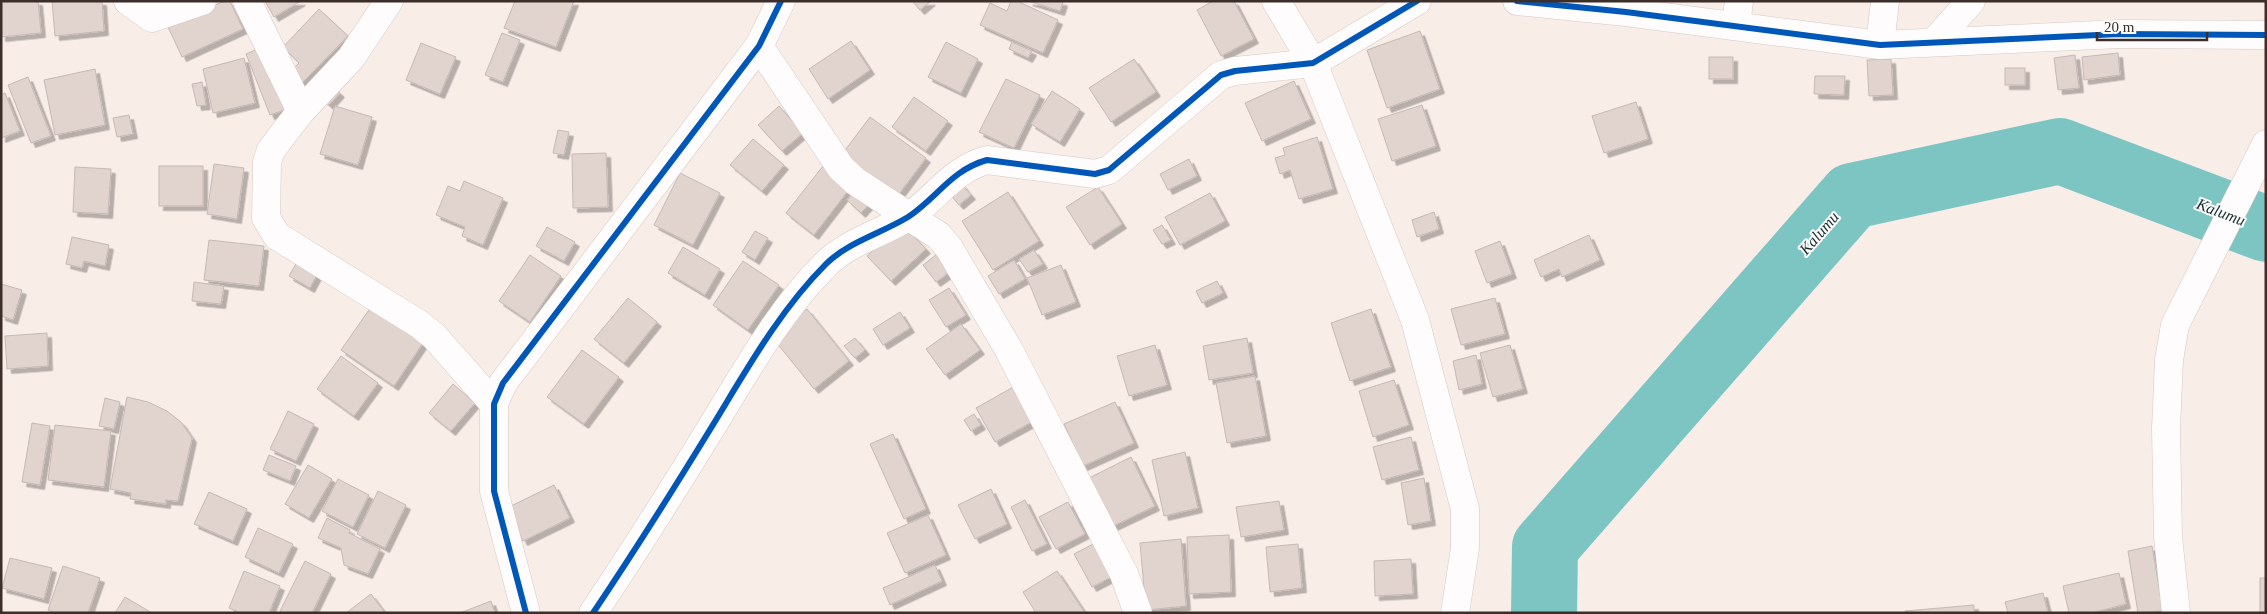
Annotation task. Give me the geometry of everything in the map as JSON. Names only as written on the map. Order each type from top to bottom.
[{"type":"street","points":[[128,1],[152,18],[202,1]]},
{"type":"street","points":[[247,1],[301,112]]},
{"type":"street","points":[[389,1],[351,58],[301,112],[270,150],[267,162],[266,218],[277,236],[419,324],[434,336],[494,404]]},
{"type":"street","points":[[526,613],[494,491],[494,404],[503,383],[759,46],[781,1]]},
{"type":"street","points":[[1276,1],[1313,63],[1415,320],[1465,509],[1466,530],[1455,613]]},
{"type":"street","points":[[593,613],[648,531],[780,318],[827,263],[839,254],[908,217],[951,178],[971,165],[987,160],[1095,174],[1109,170],[1220,75],[1235,71],[1313,63],[1417,1]]},
{"type":"street","points":[[1517,1],[1738,13],[1880,45],[2120,34],[2266,35]]},
{"type":"street","points":[[1880,45],[1885,1]]},
{"type":"street","points":[[1934,42],[1971,1]]},
{"type":"street","points":[[759,46],[841,168],[855,181],[939,236],[949,248],[1004,341],[1124,574],[1138,613]]},
{"type":"street","points":[[2176,613],[2168,537],[2166,493],[2169,360],[2176,325],[2264,147]]},
{"type":"building","points":[[1,1],[38,1],[41,33],[1,37]]},
{"type":"building","points":[[52,1],[102,1],[104,31],[55,36]]},
{"type":"building","points":[[224,1],[230,1],[243,29],[182,57],[168,27]]},
{"type":"building","points":[[265,1],[301,1],[274,17]]},
{"type":"building","points":[[515,1],[574,1],[556,47],[504,28]]},
{"type":"building","points":[[912,1],[931,1],[920,10]]},
{"type":"building","points":[[1011,1],[1017,1],[1058,20],[1043,53],[980,25],[990,3],[1007,11]]},
{"type":"building","points":[[1028,1],[1062,1],[1063,2],[1060,11]]},
{"type":"building","points":[[1213,1],[1234,1],[1254,39],[1221,56],[1197,10]]},
{"type":"building","points":[[319,9],[348,36],[299,86],[287,75],[299,63],[283,47]]},
{"type":"building","points":[[1420,31],[1440,89],[1387,108],[1367,50]]},
{"type":"building","points":[[502,33],[520,40],[503,82],[485,75]]},
{"type":"building","points":[[851,41],[870,70],[828,99],[809,69]]},
{"type":"building","points":[[946,42],[978,59],[961,93],[928,77]]},
{"type":"building","points":[[1012,42],[1032,51],[1028,58],[1009,49]]},
{"type":"building","points":[[421,43],[456,57],[440,94],[406,80]]},
{"type":"building","points":[[262,47],[287,109],[270,115],[246,54]]},
{"type":"building","points":[[2118,53],[2120,75],[2084,80],[2082,57]]},
{"type":"building","points":[[2075,55],[2079,88],[2058,90],[2054,58]]},
{"type":"building","points":[[1709,57],[1733,57],[1733,79],[1709,79]]},
{"type":"building","points":[[244,58],[255,103],[213,113],[203,69]]},
{"type":"building","points":[[1134,59],[1156,92],[1111,122],[1089,88]]},
{"type":"building","points":[[1891,59],[1893,95],[1869,96],[1867,60]]},
{"type":"building","points":[[2005,68],[2025,68],[2025,85],[2005,85]]},
{"type":"building","points":[[95,69],[105,125],[55,135],[44,80]]},
{"type":"building","points":[[1815,76],[1845,76],[1844,95],[1814,94]]},
{"type":"building","points":[[28,77],[51,136],[31,143],[8,85]]},
{"type":"building","points":[[1006,79],[1040,95],[1014,148],[979,132]]},
{"type":"building","points":[[1294,81],[1311,119],[1262,141],[1245,103]]},
{"type":"building","points":[[202,82],[206,105],[197,106],[192,84]]},
{"type":"building","points":[[332,86],[340,93],[329,105],[322,99]]},
{"type":"building","points":[[1052,91],[1080,109],[1060,142],[1031,124]]},
{"type":"building","points":[[5,93],[20,131],[1,138],[1,95]]},
{"type":"building","points":[[914,97],[948,121],[926,151],[892,127]]},
{"type":"building","points":[[1636,102],[1648,139],[1604,153],[1592,116]]},
{"type":"building","points":[[1422,105],[1436,146],[1392,161],[1378,119]]},
{"type":"building","points":[[335,106],[372,117],[358,165],[320,154]]},
{"type":"building","points":[[779,106],[803,133],[782,151],[758,125]]},
{"type":"building","points":[[129,115],[133,134],[117,137],[113,118]]},
{"type":"building","points":[[870,117],[926,158],[896,198],[840,157]]},
{"type":"building","points":[[558,130],[569,132],[564,155],[553,153]]},
{"type":"building","points":[[1317,137],[1333,189],[1299,199],[1290,170],[1280,174],[1275,158],[1285,155],[1283,148]]},
{"type":"building","points":[[753,139],[784,165],[762,191],[730,165]]},
{"type":"building","points":[[606,153],[608,207],[573,208],[572,154]]},
{"type":"building","points":[[1189,159],[1197,176],[1168,190],[1160,174]]},
{"type":"building","points":[[214,164],[244,168],[237,219],[207,214]]},
{"type":"building","points":[[159,166],[203,166],[203,206],[159,206]]},
{"type":"building","points":[[823,166],[851,187],[814,235],[786,213]]},
{"type":"building","points":[[75,167],[111,169],[108,214],[73,212]]},
{"type":"building","points":[[680,173],[720,193],[693,245],[654,225]]},
{"type":"building","points":[[464,181],[503,198],[483,245],[462,236],[465,227],[436,215],[448,186],[460,191]]},
{"type":"building","points":[[961,183],[971,195],[959,205],[949,193]]},
{"type":"building","points":[[859,187],[873,200],[861,213],[847,200]]},
{"type":"building","points":[[1098,187],[1122,224],[1090,245],[1066,207]]},
{"type":"building","points":[[1008,192],[1039,241],[993,270],[962,221]]},
{"type":"building","points":[[1210,193],[1225,221],[1180,245],[1165,217]]},
{"type":"building","points":[[1434,212],[1439,229],[1417,237],[1412,220]]},
{"type":"building","points":[[901,223],[926,249],[891,281],[867,256]]},
{"type":"building","points":[[1162,225],[1171,240],[1162,244],[1153,230]]},
{"type":"building","points":[[547,227],[575,242],[564,261],[536,246]]},
{"type":"building","points":[[755,231],[768,238],[755,260],[742,252]]},
{"type":"building","points":[[1589,235],[1600,260],[1562,277],[1559,269],[1541,277],[1534,260]]},
{"type":"building","points":[[72,237],[109,245],[105,266],[84,261],[82,268],[66,264]]},
{"type":"building","points":[[209,240],[264,246],[259,286],[204,280]]},
{"type":"building","points":[[1500,241],[1512,274],[1487,283],[1475,251]]},
{"type":"building","points":[[683,247],[720,269],[705,295],[668,273]]},
{"type":"building","points":[[1034,250],[1043,264],[1028,272],[1019,259]]},
{"type":"building","points":[[937,254],[950,272],[936,282],[923,265]]},
{"type":"building","points":[[530,255],[561,276],[530,322],[499,301]]},
{"type":"building","points":[[1014,260],[1025,279],[999,294],[988,276]]},
{"type":"building","points":[[743,261],[779,285],[748,330],[713,305]]},
{"type":"building","points":[[297,262],[317,275],[310,288],[289,276]]},
{"type":"building","points":[[1061,265],[1076,302],[1042,315],[1027,278]]},
{"type":"building","points":[[1217,281],[1223,293],[1202,303],[1196,291]]},
{"type":"building","points":[[194,282],[224,286],[221,304],[192,301]]},
{"type":"building","points":[[1,284],[22,290],[13,320],[1,316]]},
{"type":"building","points":[[949,288],[966,315],[946,327],[929,300]]},
{"type":"building","points":[[628,298],[657,322],[624,363],[594,339]]},
{"type":"building","points":[[1495,298],[1505,334],[1461,345],[1451,309]]},
{"type":"building","points":[[371,307],[423,343],[394,386],[341,350]]},
{"type":"building","points":[[807,309],[849,361],[814,389],[772,337]]},
{"type":"building","points":[[1371,309],[1391,367],[1350,381],[1331,323]]},
{"type":"building","points":[[900,312],[910,328],[883,345],[873,329]]},
{"type":"building","points":[[961,324],[980,350],[945,375],[926,349]]},
{"type":"building","points":[[47,333],[48,366],[7,369],[5,336]]},
{"type":"building","points":[[855,338],[865,350],[855,358],[844,346]]},
{"type":"building","points":[[1247,338],[1253,373],[1209,380],[1203,346]]},
{"type":"building","points":[[1155,345],[1167,385],[1129,396],[1117,356]]},
{"type":"building","points":[[1510,345],[1523,389],[1493,397],[1480,353]]},
{"type":"building","points":[[582,350],[619,377],[584,424],[547,397]]},
{"type":"building","points":[[1476,355],[1482,384],[1459,390],[1453,361]]},
{"type":"building","points":[[341,356],[378,383],[354,416],[317,389]]},
{"type":"building","points":[[1255,376],[1266,436],[1227,443],[1216,383]]},
{"type":"building","points":[[1394,380],[1409,425],[1373,437],[1359,391]]},
{"type":"building","points":[[453,384],[475,403],[451,431],[429,413]]},
{"type":"building","points":[[1015,386],[1034,421],[995,442],[976,408]]},
{"type":"building","points":[[127,397],[148,402],[167,411],[181,422],[192,438],[178,501],[166,500],[166,504],[130,499],[131,493],[110,489]]},
{"type":"building","points":[[105,398],[120,402],[114,429],[99,426]]},
{"type":"building","points":[[1115,402],[1134,443],[1083,466],[1064,424]]},
{"type":"building","points":[[288,411],[314,424],[296,461],[270,449]]},
{"type":"building","points":[[974,414],[981,425],[971,431],[964,420]]},
{"type":"building","points":[[32,423],[50,426],[40,485],[22,482]]},
{"type":"building","points":[[55,425],[111,431],[104,487],[48,480]]},
{"type":"building","points":[[893,434],[926,509],[904,519],[870,444]]},
{"type":"building","points":[[1411,437],[1419,470],[1382,480],[1373,447]]},
{"type":"building","points":[[1185,452],[1198,508],[1164,516],[1152,460]]},
{"type":"building","points":[[269,455],[296,466],[290,481],[263,470]]},
{"type":"building","points":[[1131,457],[1155,506],[1109,528],[1085,480]]},
{"type":"building","points":[[308,465],[332,479],[309,518],[285,504]]},
{"type":"building","points":[[1424,478],[1431,521],[1408,525],[1401,483]]},
{"type":"building","points":[[338,479],[369,495],[353,527],[322,511]]},
{"type":"building","points":[[554,485],[570,518],[523,541],[507,508]]},
{"type":"building","points":[[991,489],[1007,524],[975,539],[958,505]]},
{"type":"building","points":[[378,491],[406,505],[385,548],[357,534]]},
{"type":"building","points":[[209,492],[247,509],[233,541],[194,524]]},
{"type":"building","points":[[1025,500],[1047,544],[1032,551],[1011,507]]},
{"type":"building","points":[[1279,501],[1284,530],[1241,537],[1236,507]]},
{"type":"building","points":[[1068,502],[1085,534],[1056,549],[1039,517]]},
{"type":"building","points":[[928,515],[946,555],[905,573],[887,533]]},
{"type":"building","points":[[327,518],[350,530],[349,533],[380,549],[368,574],[344,565],[341,548],[318,538]]},
{"type":"building","points":[[258,528],[293,544],[279,573],[245,557]]},
{"type":"building","points":[[1229,535],[1231,592],[1189,594],[1187,537]]},
{"type":"building","points":[[1181,539],[1186,606],[1146,610],[1140,543]]},
{"type":"building","points":[[1097,542],[1115,575],[1092,587],[1074,554]]},
{"type":"building","points":[[1298,544],[1302,588],[1270,592],[1266,547]]},
{"type":"building","points":[[2152,546],[2163,611],[2138,613],[2128,551]]},
{"type":"building","points":[[10,558],[52,568],[44,599],[2,588]]},
{"type":"building","points":[[1411,559],[1413,594],[1375,596],[1374,561]]},
{"type":"building","points":[[305,561],[331,574],[312,613],[283,613],[280,611]]},
{"type":"building","points":[[935,565],[942,581],[890,605],[883,588]]},
{"type":"building","points":[[63,566],[100,578],[88,613],[56,613],[48,610]]},
{"type":"building","points":[[244,571],[280,586],[269,613],[241,613],[229,608]]},
{"type":"building","points":[[1057,571],[1085,613],[1036,613],[1023,592]]},
{"type":"building","points":[[2119,573],[2126,604],[2091,613],[2069,613],[2063,586]]},
{"type":"building","points":[[2260,578],[2266,578],[2266,613],[2260,613]]},
{"type":"building","points":[[2043,593],[2048,613],[2008,613],[2005,602]]},
{"type":"building","points":[[371,594],[385,613],[346,613]]},
{"type":"building","points":[[125,597],[152,613],[115,613]]},
{"type":"building","points":[[491,601],[495,613],[460,613]]},
{"type":"building","points":[[1974,605],[1974,613],[1905,613],[1905,611]]},
{"type":"waterway","name":"Kalumu","points":[[1544,613],[1545,547],[1852,196],[2060,151],[2266,229]]},
{"type":"cycle path","points":[[526,613],[494,491],[494,404],[503,383],[759,46],[781,1]]},
{"type":"cycle path","points":[[593,613],[668,498],[764,342],[793,301],[835,256],[908,217],[954,177],[964,170],[987,160],[1095,174],[1109,170],[1221,75],[1235,71],[1313,63],[1417,1]]},
{"type":"cycle path","points":[[1517,1],[1626,12],[1880,45],[2120,34],[2266,35]]}]
